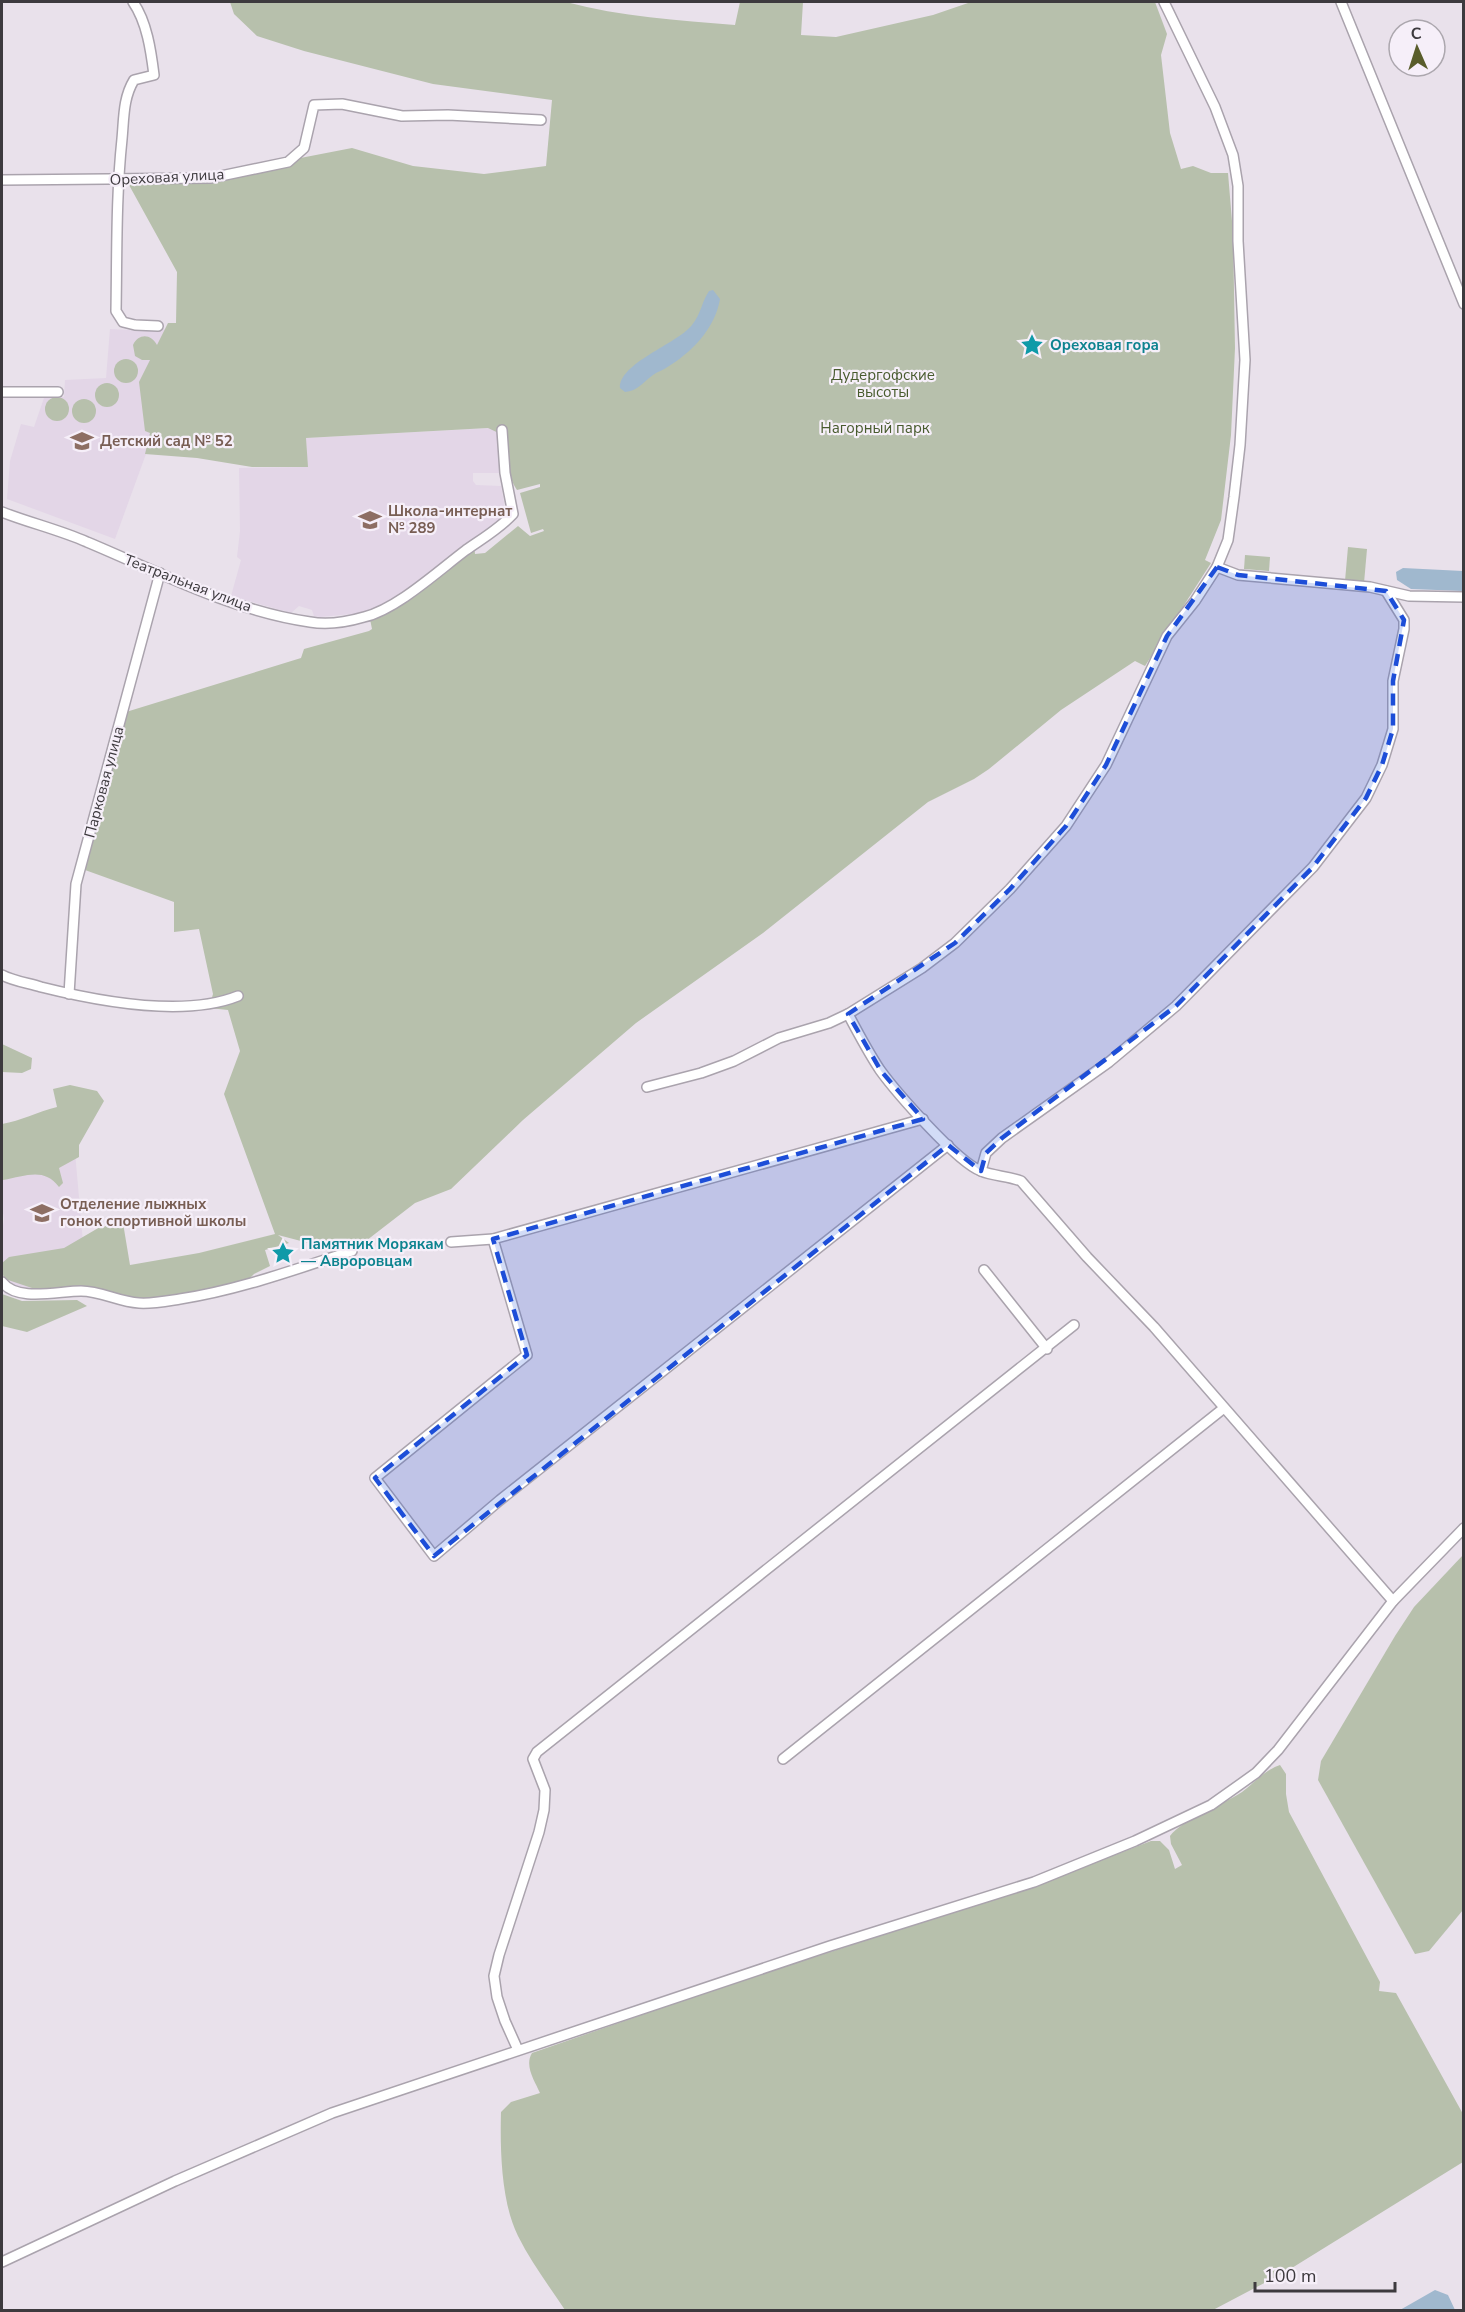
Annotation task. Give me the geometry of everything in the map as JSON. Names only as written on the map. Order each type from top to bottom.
[{"type":"street","points":[[133,2],[147,36],[154,75],[134,80],[128,91],[118,178],[116,311],[123,322],[158,326]]},
{"type":"street","points":[[647,1087],[701,1073],[734,1061],[779,1038],[819,1027],[848,1014],[922,968],[955,943],[1010,889],[1066,826],[1106,765],[1167,636],[1195,601],[1217,567],[1228,540],[1233,508],[1244,381],[1238,186],[1233,155],[1215,107],[1164,2]]},
{"type":"street","points":[[1341,2],[1464,304]]},
{"type":"street","name":"Ореховая улица","points":[[2,180],[211,178],[288,162],[304,148],[314,105],[342,104],[402,116],[448,115],[541,120]]},
{"type":"street","points":[[2,392],[58,392]]},
{"type":"street","name":"Театральная улица","points":[[2,512],[85,541],[206,592],[260,611],[310,622],[330,623],[366,617],[400,599],[498,529],[513,514],[505,473],[502,430]]},
{"type":"street","points":[[1217,567],[1238,575],[1370,587],[1409,596],[1464,597]]},
{"type":"street","name":"Парковая улица","points":[[69,994],[76,884],[160,573]]},
{"type":"street","points":[[981,1171],[986,1153],[1002,1138],[1109,1062],[1176,1006],[1313,867],[1366,798],[1382,765],[1393,729],[1393,681],[1404,629],[1404,620],[1386,591]]},
{"type":"street","points":[[2,975],[69,994],[148,1006],[195,1005],[238,996]]},
{"type":"street","points":[[848,1014],[881,1071],[923,1119],[962,1160],[981,1171],[1007,1175],[1021,1181],[1087,1257],[1154,1327],[1393,1601]]},
{"type":"street","points":[[451,1242],[494,1239],[923,1119]]},
{"type":"street","points":[[494,1239],[527,1355],[375,1478],[434,1556],[509,1493],[948,1145]]},
{"type":"street","points":[[2,1282],[4,1286],[16,1291],[37,1294],[82,1291],[139,1303],[157,1302],[220,1291],[352,1251]]},
{"type":"street","points":[[984,1270],[1047,1349]]},
{"type":"street","points":[[518,2050],[497,1997],[494,1976],[544,1810],[544,1790],[533,1759],[537,1752],[1047,1349],[1074,1325]]},
{"type":"street","points":[[783,1759],[1224,1408]]},
{"type":"street","points":[[2,2262],[185,2176],[332,2113],[830,1946],[1034,1882],[1194,1814],[1231,1792],[1256,1773],[1278,1750],[1393,1601],[1464,1528]]},
{"type":"highlighted area","points":[[1217,567],[1238,575],[1386,591],[1404,620],[1393,681],[1393,729],[1382,765],[1366,798],[1313,867],[1176,1006],[1002,1138],[986,1153],[981,1171],[948,1145],[434,1556],[375,1478],[527,1355],[493,1239],[923,1119],[881,1071],[848,1014],[955,943],[1010,889],[1066,826],[1106,765],[1167,636]]},
{"type":"shaded area","name":"Детский сад № 52","points":[[110,329],[149,331],[168,329],[169,356],[146,454],[115,539],[7,499],[10,461],[21,424],[34,427],[45,395],[64,397],[65,380],[106,378]]},
{"type":"shaded area","name":"Школа-интернат № 289","points":[[509,427],[511,473],[473,473],[473,481],[476,485],[501,486],[504,502],[503,516],[498,524],[385,605],[363,613],[320,617],[314,616],[312,610],[299,606],[291,613],[231,596],[241,560],[237,557],[240,531],[239,468],[307,467],[306,438]]},
{"type":"shaded area","name":"Отделение лыжных гонок спортивной школы","points":[[74,1141],[87,1287],[30,1291],[15,1288],[2,1275],[4,1219],[2,1152]]},
{"type":"green space","name":"Дудергофские высоты","points":[[230,2],[566,2],[629,15],[735,25],[740,2],[803,2],[801,35],[836,37],[933,15],[971,2],[1155,2],[1167,34],[1161,55],[1170,133],[1181,169],[1193,166],[1211,173],[1228,173],[1233,233],[1235,348],[1231,435],[1221,520],[1205,560],[1211,563],[1145,666],[1135,661],[1061,710],[989,769],[928,802],[763,933],[636,1023],[523,1120],[451,1189],[415,1203],[349,1254],[328,1248],[322,1250],[320,1246],[278,1235],[289,1243],[265,1250],[270,1266],[254,1274],[246,1282],[221,1289],[139,1302],[63,1288],[35,1289],[5,1279],[2,1273],[2,1263],[9,1257],[64,1248],[100,1227],[123,1223],[130,1265],[199,1253],[275,1234],[224,1094],[240,1051],[228,1010],[209,1008],[213,994],[199,929],[174,932],[174,902],[85,870],[126,712],[301,658],[304,649],[369,631],[372,629],[370,619],[474,545],[475,554],[485,553],[518,526],[530,536],[544,531],[543,529],[531,533],[520,493],[540,487],[540,484],[517,490],[509,471],[507,437],[488,428],[306,438],[308,467],[252,467],[197,458],[145,454],[150,433],[145,431],[139,382],[150,360],[142,360],[135,356],[133,345],[138,338],[145,336],[157,345],[168,323],[176,323],[177,272],[129,185],[238,170],[352,148],[413,166],[484,174],[546,166],[552,100],[433,84],[304,51],[257,36],[234,14]]},
{"type":"green space","points":[[126,359],[135,362],[138,371],[135,380],[126,383],[117,380],[114,371],[117,362]]},
{"type":"green space","points":[[107,383],[116,386],[119,395],[116,404],[107,407],[98,404],[95,395],[98,386]]},
{"type":"green space","points":[[57,397],[66,400],[69,409],[66,418],[57,421],[48,418],[45,409],[48,400]]},
{"type":"green space","points":[[84,399],[93,402],[96,411],[93,420],[84,423],[75,420],[72,411],[75,402]]},
{"type":"green space","points":[[1348,547],[1367,549],[1364,583],[1345,581]]},
{"type":"green space","points":[[1245,555],[1270,557],[1269,571],[1244,569]]},
{"type":"green space","points":[[2,1044],[32,1058],[31,1069],[22,1073],[2,1072]]},
{"type":"green space","points":[[70,1085],[97,1091],[104,1101],[79,1145],[79,1157],[59,1168],[63,1183],[59,1187],[41,1175],[27,1175],[3,1180],[2,1124],[57,1107],[53,1089]]},
{"type":"green space","points":[[2,1294],[22,1301],[77,1300],[87,1306],[27,1332],[2,1326]]},
{"type":"green space","points":[[1463,1555],[1463,1910],[1429,1951],[1415,1954],[1318,1780],[1321,1761],[1395,1636],[1414,1607]]},
{"type":"green space","points":[[1280,1765],[1286,1774],[1289,1812],[1380,1982],[1379,1991],[1396,1993],[1463,2114],[1463,2162],[1287,2271],[1213,2310],[565,2310],[534,2265],[518,2236],[505,2192],[501,2112],[511,2102],[540,2093],[529,2063],[532,2053],[725,1986],[1037,1885],[1151,1841],[1160,1841],[1169,1850],[1175,1869],[1182,1865],[1171,1844],[1170,1836],[1176,1830],[1193,1818],[1242,1792],[1265,1773]]},
{"type":"water","points":[[713,290],[720,299],[717,310],[707,330],[693,347],[637,388],[625,392],[620,388],[622,379],[638,362],[685,332],[692,325],[709,291]]},
{"type":"water","points":[[1403,568],[1463,571],[1463,591],[1411,589],[1397,580],[1396,572]]},
{"type":"water","points":[[1435,2290],[1448,2295],[1455,2310],[1400,2310]]},
{"type":"place","name":"Ореховая гора","points":[[1032,345]]},
{"type":"place","name":"Детский сад № 52","points":[[82,441]]},
{"type":"place","name":"Школа-интернат № 289","points":[[370,520]]},
{"type":"place","name":"Отделение лыжных гонок спортивной школы","points":[[42,1213]]},
{"type":"place","name":"Памятник Морякам — Авроровцам","points":[[283,1253]]},
{"type":"park label","name":"Нагорный парк","points":[[875,428]]}]
